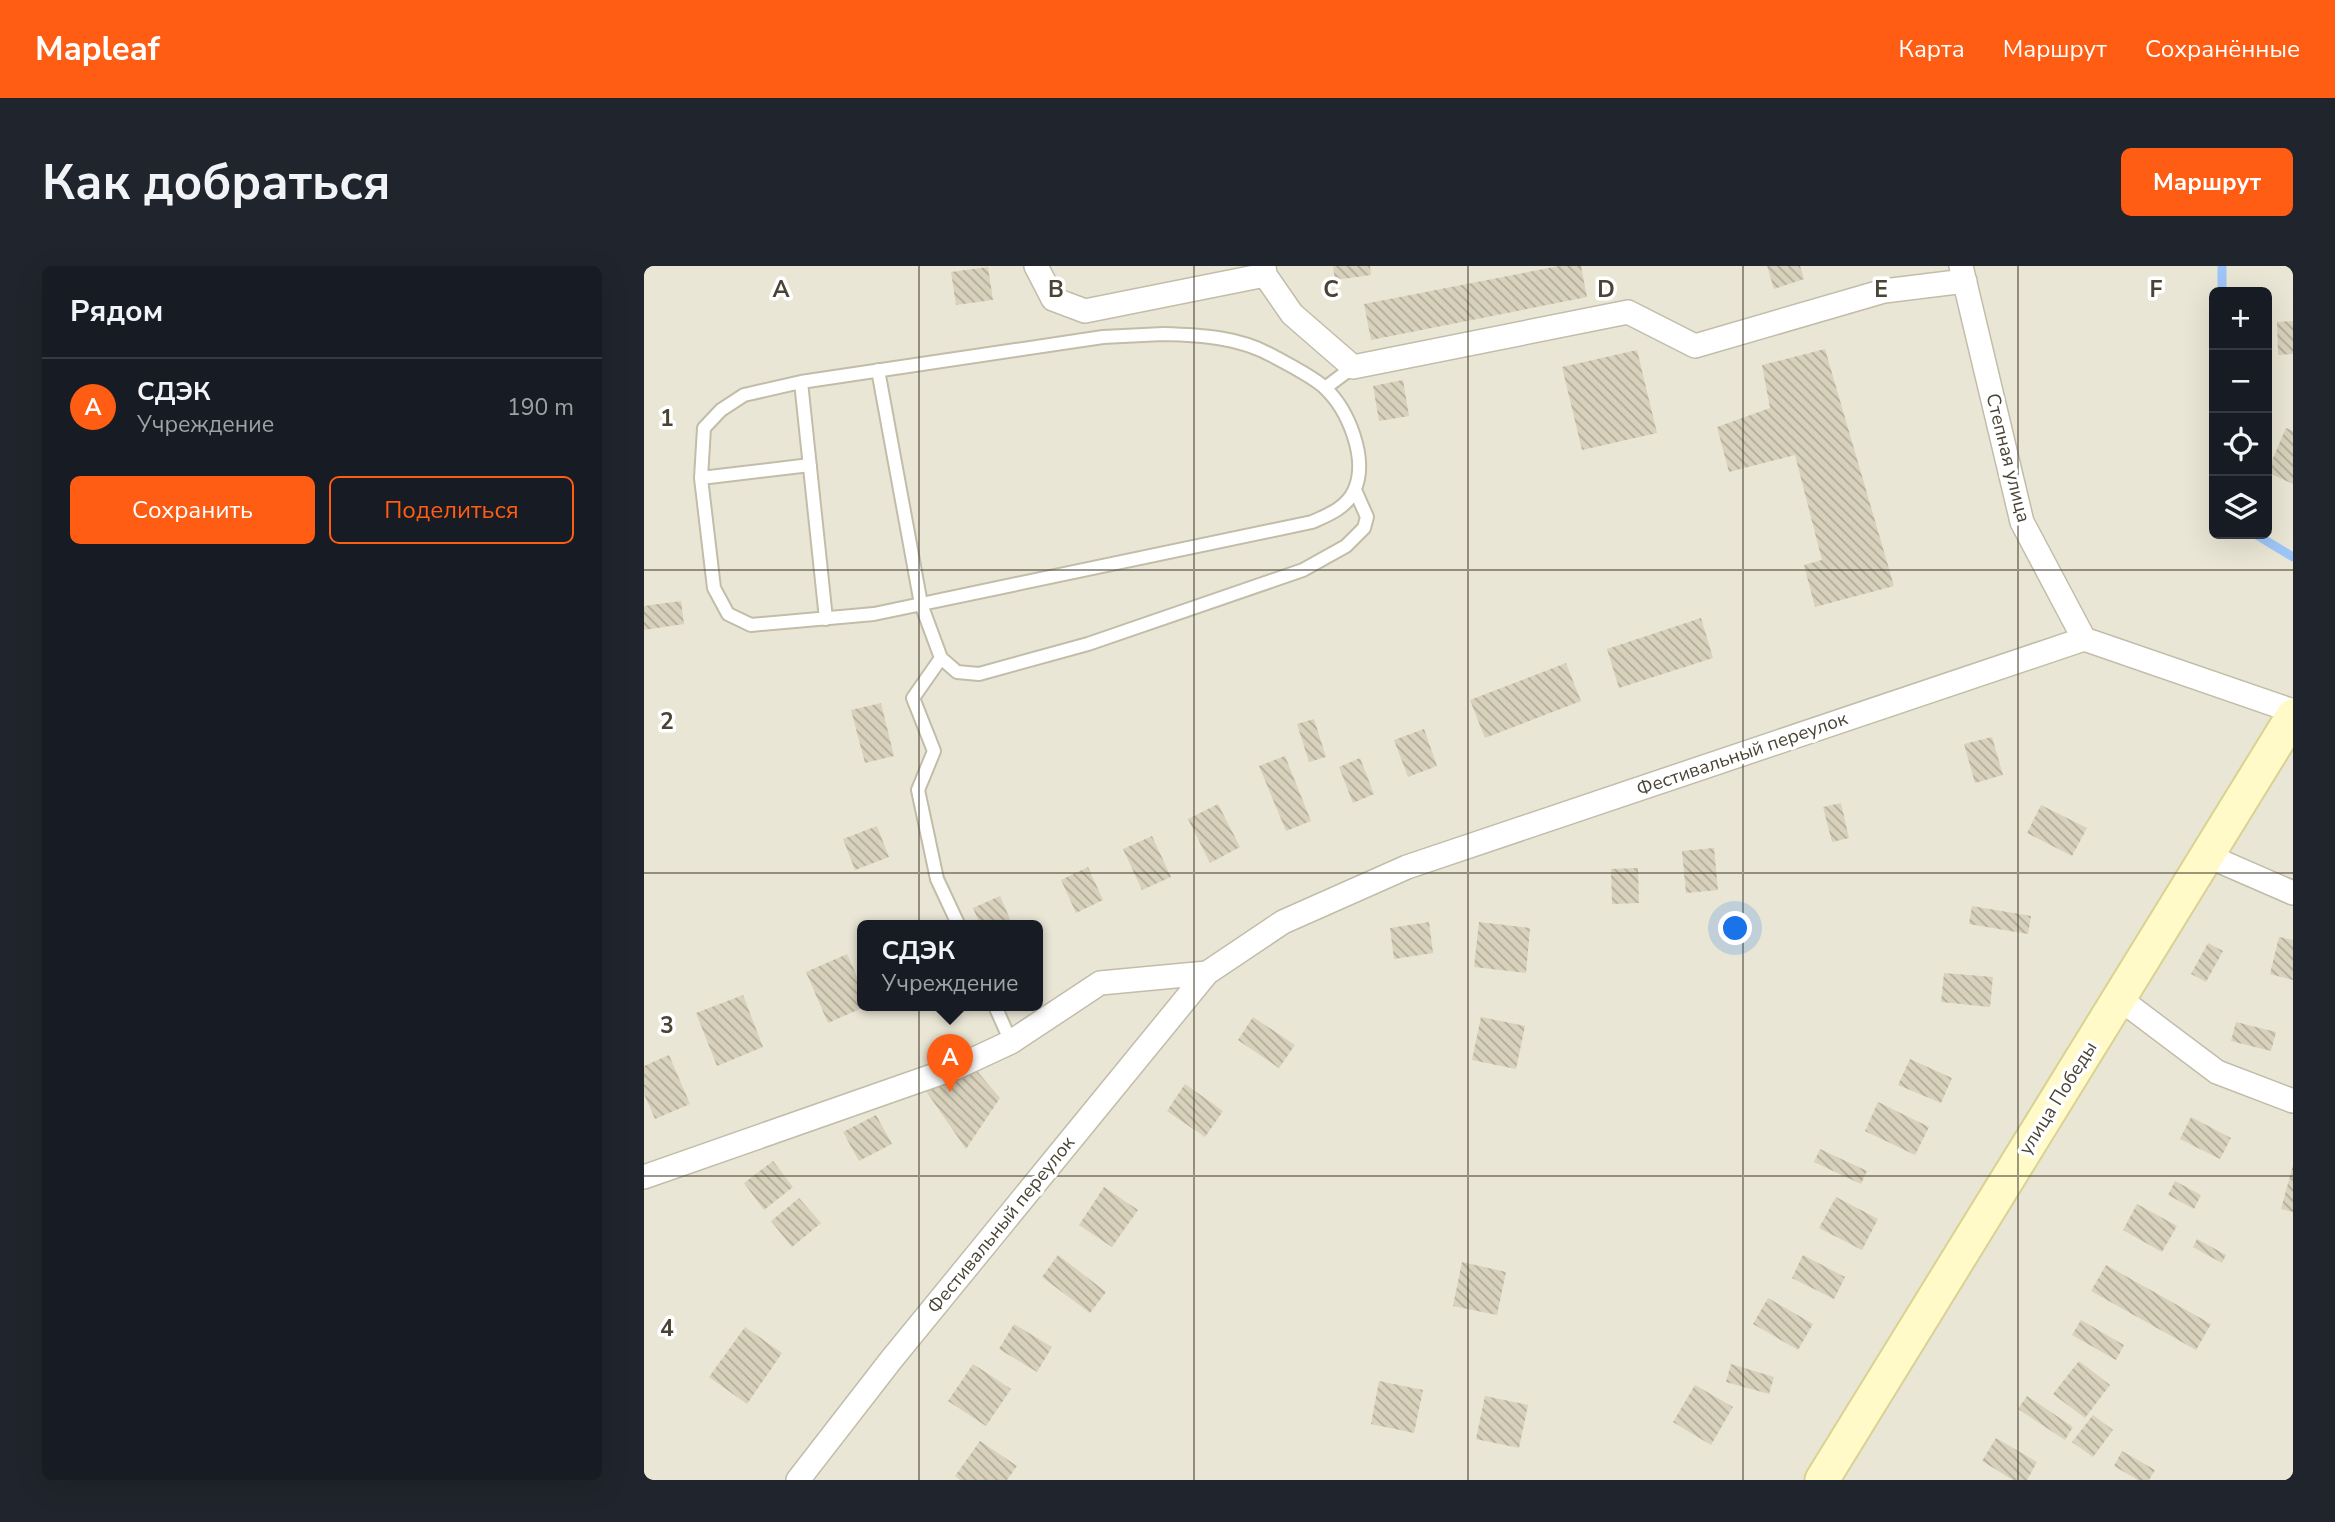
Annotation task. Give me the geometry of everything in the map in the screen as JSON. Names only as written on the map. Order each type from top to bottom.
[{"type":"street","points":[[1036,266],[1053,299],[1085,311],[1265,270],[1292,314],[1353,368],[1628,312],[1695,346],[1884,291],[1963,273]]},
{"type":"street","name":"Степная улица","points":[[1963,273],[2022,522],[2084,639]]},
{"type":"street","points":[[2084,639],[2293,714]]},
{"type":"street","name":"Фестивальный переулок","points":[[798,1480],[891,1360],[1207,973],[1283,922],[1407,867],[2084,639]]},
{"type":"street","name":"улица Победы","points":[[1822,1480],[2293,714]]},
{"type":"street","points":[[2208,856],[2293,893]]},
{"type":"street","name":"Фестивальный переулок","points":[[644,1177],[955,1068],[1011,1042],[1100,983],[1207,973]]},
{"type":"street","points":[[2120,999],[2217,1072],[2293,1101]]},
{"type":"lane","points":[[1209,335],[1271,355],[1325,388],[1349,421],[1359,459],[1354,490],[1336,512],[1312,522],[874,614],[751,625],[728,614],[714,588],[701,478],[704,428],[720,410],[744,395],[802,382],[878,370],[1103,337],[1209,335]]},
{"type":"lane","points":[[1325,388],[1353,368]]},
{"type":"lane","points":[[878,370],[922,604],[941,658],[957,672],[979,674],[1088,643],[1303,570],[1346,547],[1364,528],[1367,517],[1354,490]]},
{"type":"lane","points":[[802,382],[826,619]]},
{"type":"lane","points":[[701,478],[810,465]]},
{"type":"lane","points":[[941,658],[913,698],[934,751],[918,790],[937,879],[955,920]]},
{"type":"lane","points":[[997,1011],[1011,1042]]},
{"type":"shaded area","points":[[644,266],[2293,266],[2293,1480],[644,1480]]},
{"type":"building","points":[[1333,266],[1370,266],[1371,275],[1335,280]]},
{"type":"building","points":[[1559,266],[1581,266],[1587,297],[1371,340],[1364,304]]},
{"type":"building","points":[[1767,266],[1800,266],[1804,279],[1774,289]]},
{"type":"building","points":[[988,267],[993,300],[956,305],[951,272]]},
{"type":"building","points":[[2293,321],[2293,354],[2278,355],[2277,322]]},
{"type":"building","points":[[1825,349],[1894,586],[1815,607],[1804,565],[1822,560],[1795,455],[1729,472],[1717,427],[1770,408],[1762,365]]},
{"type":"building","points":[[1637,350],[1657,433],[1582,450],[1562,367]]},
{"type":"building","points":[[1403,380],[1409,416],[1379,421],[1373,386]]},
{"type":"building","points":[[2286,428],[2293,431],[2293,484],[2272,474],[2272,460]]},
{"type":"building","points":[[681,601],[684,624],[644,630],[644,606]]},
{"type":"building","points":[[1701,618],[1713,658],[1619,688],[1607,649]]},
{"type":"building","points":[[1566,663],[1581,701],[1485,738],[1470,700]]},
{"type":"building","points":[[881,703],[894,756],[865,763],[851,710]]},
{"type":"building","points":[[1314,719],[1326,757],[1309,762],[1297,724]]},
{"type":"building","points":[[1424,729],[1437,766],[1408,777],[1394,740]]},
{"type":"building","points":[[1992,737],[2003,775],[1975,783],[1964,744]]},
{"type":"building","points":[[1285,756],[1311,821],[1286,831],[1259,766]]},
{"type":"building","points":[[1360,758],[1374,794],[1353,803],[1339,767]]},
{"type":"building","points":[[1841,803],[1849,838],[1832,842],[1823,807]]},
{"type":"building","points":[[1218,804],[1240,847],[1210,863],[1188,819]]},
{"type":"building","points":[[2041,805],[2087,828],[2072,856],[2027,833]]},
{"type":"building","points":[[877,826],[889,857],[855,870],[843,839]]},
{"type":"building","points":[[1152,836],[1171,877],[1142,890],[1123,849]]},
{"type":"building","points":[[1714,848],[1718,890],[1686,893],[1682,851]]},
{"type":"building","points":[[1088,867],[1103,900],[1076,913],[1061,880]]},
{"type":"building","points":[[1638,868],[1639,903],[1612,904],[1611,869]]},
{"type":"building","points":[[1000,896],[1010,920],[978,920],[973,908]]},
{"type":"building","points":[[1972,906],[2031,916],[2028,934],[1969,924]]},
{"type":"building","points":[[1429,922],[1433,953],[1394,959],[1390,928]]},
{"type":"building","points":[[1479,922],[1530,928],[1526,973],[1474,967]]},
{"type":"building","points":[[2279,937],[2293,940],[2293,980],[2270,974]]},
{"type":"building","points":[[2208,943],[2223,951],[2206,982],[2191,974]]},
{"type":"building","points":[[847,954],[857,977],[857,1010],[828,1023],[806,972]]},
{"type":"building","points":[[1944,973],[1993,977],[1990,1007],[1941,1002]]},
{"type":"building","points":[[743,995],[763,1047],[717,1066],[696,1013]]},
{"type":"building","points":[[1253,1017],[1295,1045],[1279,1068],[1238,1040]]},
{"type":"building","points":[[1481,1017],[1525,1026],[1516,1069],[1472,1060]]},
{"type":"building","points":[[2236,1022],[2276,1032],[2271,1051],[2231,1041]]},
{"type":"building","points":[[669,1055],[690,1104],[655,1119],[644,1094],[644,1066]]},
{"type":"building","points":[[1910,1059],[1952,1078],[1941,1103],[1898,1085]]},
{"type":"building","points":[[977,1071],[1000,1098],[966,1149],[926,1091]]},
{"type":"building","points":[[1185,1084],[1223,1111],[1205,1137],[1167,1111]]},
{"type":"building","points":[[1878,1102],[1929,1127],[1915,1155],[1865,1131]]},
{"type":"building","points":[[876,1115],[892,1144],[859,1161],[843,1132]]},
{"type":"building","points":[[2191,1117],[2231,1138],[2220,1159],[2180,1139]]},
{"type":"building","points":[[1820,1149],[1867,1171],[1861,1184],[1814,1162]]},
{"type":"building","points":[[773,1161],[793,1187],[764,1210],[744,1183]]},
{"type":"building","points":[[2293,1165],[2293,1212],[2281,1209]]},
{"type":"building","points":[[2175,1181],[2201,1195],[2194,1209],[2168,1195]]},
{"type":"building","points":[[1104,1187],[1138,1210],[1112,1247],[1079,1225]]},
{"type":"building","points":[[1836,1197],[1878,1219],[1862,1250],[1819,1228]]},
{"type":"building","points":[[799,1198],[821,1223],[792,1247],[771,1221]]},
{"type":"building","points":[[2137,1204],[2177,1226],[2162,1252],[2123,1230]]},
{"type":"building","points":[[2197,1239],[2226,1255],[2222,1263],[2193,1247]]},
{"type":"building","points":[[1058,1255],[1106,1292],[1090,1313],[1042,1277]]},
{"type":"building","points":[[1803,1255],[1845,1277],[1834,1299],[1792,1278]]},
{"type":"building","points":[[1462,1262],[1506,1272],[1497,1315],[1453,1306]]},
{"type":"building","points":[[2106,1265],[2211,1324],[2196,1350],[2091,1291]]},
{"type":"building","points":[[1768,1298],[1813,1324],[1798,1350],[1753,1324]]},
{"type":"building","points":[[2081,1320],[2124,1345],[2116,1360],[2072,1335]]},
{"type":"building","points":[[1014,1324],[1052,1347],[1037,1372],[999,1349]]},
{"type":"building","points":[[745,1327],[782,1353],[747,1404],[709,1377]]},
{"type":"building","points":[[2079,1361],[2110,1385],[2085,1418],[2053,1394]]},
{"type":"building","points":[[973,1364],[1011,1389],[986,1426],[948,1401]]},
{"type":"building","points":[[1731,1364],[1774,1377],[1769,1394],[1726,1382]]},
{"type":"building","points":[[1379,1381],[1423,1390],[1414,1433],[1371,1424]]},
{"type":"building","points":[[1695,1385],[1733,1407],[1711,1445],[1673,1422]]},
{"type":"building","points":[[1485,1396],[1528,1405],[1519,1448],[1476,1439]]},
{"type":"building","points":[[2027,1396],[2073,1427],[2065,1440],[2018,1409]]},
{"type":"building","points":[[2093,1415],[2113,1430],[2093,1457],[2072,1442]]},
{"type":"building","points":[[1996,1438],[2037,1462],[2027,1480],[2013,1480],[1982,1461]]},
{"type":"building","points":[[980,1441],[1017,1466],[1007,1480],[960,1480],[955,1476]]},
{"type":"building","points":[[2122,1451],[2155,1470],[2149,1480],[2138,1480],[2114,1466]]},
{"type":"waterway","points":[[2222,266],[2222,287]]},
{"type":"waterway","points":[[2263,539],[2293,557]]},
{"type":"place","name":"СДЭК","points":[[950,1092]]}]
